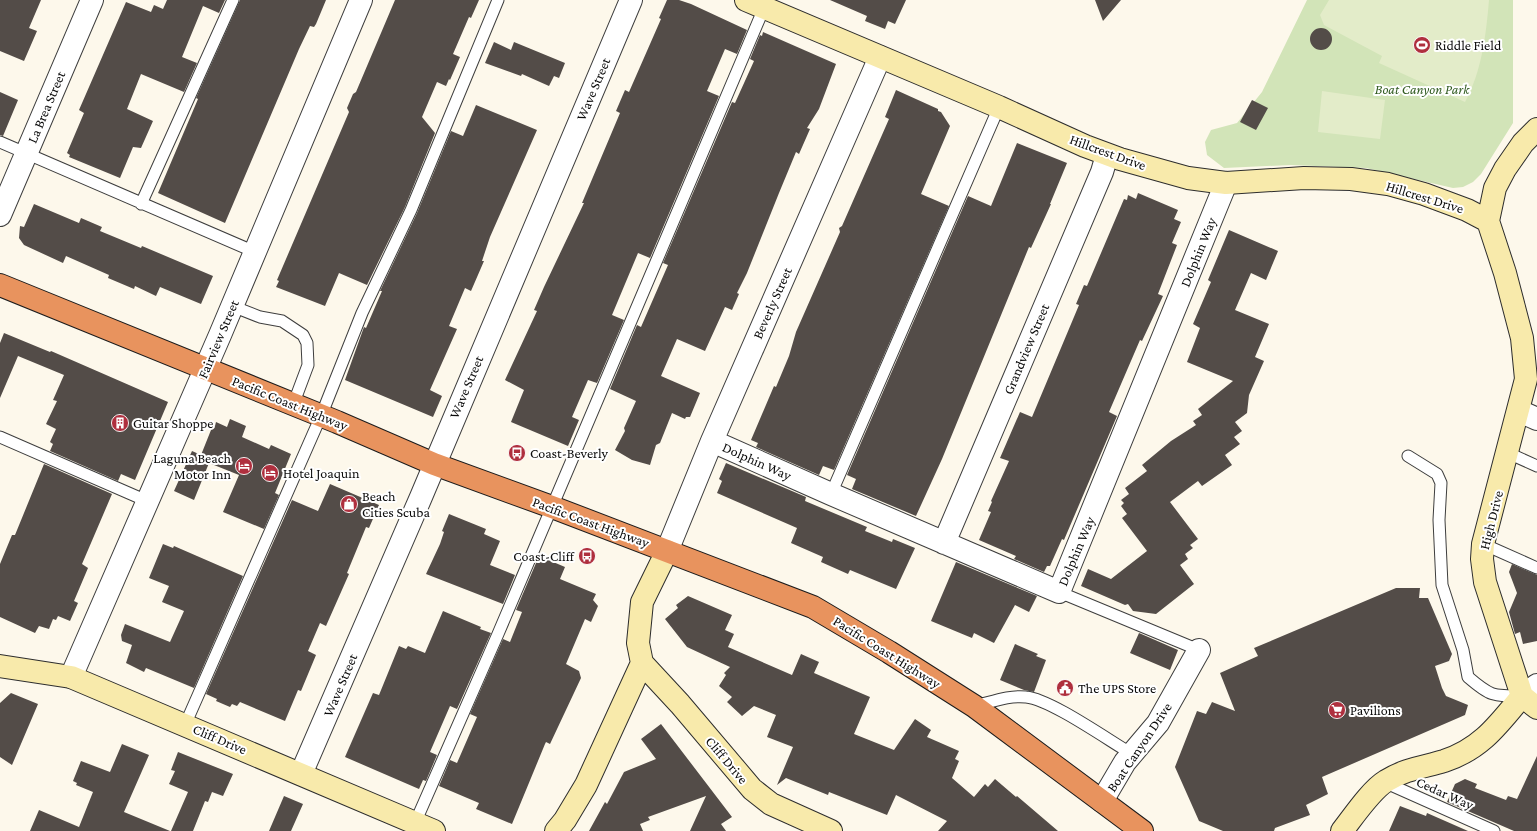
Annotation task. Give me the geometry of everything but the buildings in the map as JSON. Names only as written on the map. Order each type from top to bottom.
[{"type":"highway","name":"Pacific Coast Highway","points":[[0,285],[205,368],[434,464],[813,606],[974,706],[1142,831]]},
{"type":"street","name":"La Brea Street","points":[[0,215],[92,0]]},
{"type":"street","name":"Fairview Street","points":[[71,676],[232,306],[360,0]]},
{"type":"street","name":"Wave Street","points":[[301,774],[631,0]]},
{"type":"street","name":"Hillcrest Drive","points":[[755,4],[999,107],[1107,155],[1188,178],[1226,183],[1304,178],[1351,179],[1388,184],[1424,194],[1460,207],[1488,221]]},
{"type":"street","name":"Beverly Street","points":[[667,551],[712,440],[880,57]]},
{"type":"street","points":[[1488,221],[1495,188],[1505,169],[1524,143],[1537,129]]},
{"type":"street","name":"Grandview Street","points":[[944,543],[1102,172],[1107,155]]},
{"type":"street","name":"Dolphin Way","points":[[712,440],[831,494],[1059,592],[1226,183]]},
{"type":"street","name":"High Drive","points":[[1488,221],[1505,273],[1525,356],[1528,415],[1508,453],[1483,544],[1482,559],[1485,582],[1532,696]]},
{"type":"street","points":[[556,831],[565,820],[586,785],[642,663],[638,643],[642,602],[667,551]]},
{"type":"street","name":"Boat Canyon Drive","points":[[1102,801],[1132,754],[1158,723],[1199,650]]},
{"type":"street","name":"Cliff Drive","points":[[642,663],[680,704],[752,789],[771,804],[831,831]]},
{"type":"street","name":"Cliff Drive","points":[[0,666],[71,676],[424,827]]},
{"type":"street","points":[[1342,831],[1384,782],[1404,771],[1443,761],[1468,752],[1486,738],[1532,696]]},
{"type":"lane","points":[[141,204],[233,0]]},
{"type":"lane","points":[[185,724],[321,416],[362,313],[411,210],[498,0]]},
{"type":"lane","points":[[424,827],[755,4]]},
{"type":"lane","points":[[831,494],[999,107]]},
{"type":"lane","points":[[0,142],[255,252]]},
{"type":"lane","points":[[232,306],[260,317],[282,321],[303,336],[307,343],[308,365],[293,405]]},
{"type":"lane","points":[[0,437],[147,501]]},
{"type":"lane","points":[[1508,453],[1537,466]]},
{"type":"lane","points":[[1408,456],[1437,474],[1442,483],[1439,520],[1442,585],[1463,650],[1468,676],[1483,690],[1497,696],[1532,696]]},
{"type":"lane","points":[[1483,544],[1537,568]]},
{"type":"lane","points":[[1059,592],[1199,650]]},
{"type":"lane","points":[[974,706],[1013,696],[1028,697],[1051,705],[1132,754]]},
{"type":"lane","name":"Cedar Way","points":[[1384,782],[1494,831]]},
{"type":"green space","name":"Boat Canyon Park","points":[[1307,0],[1513,0],[1513,123],[1481,174],[1473,182],[1463,187],[1453,188],[1366,168],[1291,165],[1224,168],[1207,155],[1205,142],[1211,130],[1237,123],[1262,92]]},
{"type":"green space","name":"Riddle Field","points":[[1329,0],[1489,0],[1485,39],[1476,78],[1465,102],[1379,63],[1382,56],[1324,25],[1320,15]]},
{"type":"green space","points":[[1322,91],[1385,100],[1380,139],[1318,132]]},
{"type":"place","name":"Riddle Field","points":[[1422,45]]},
{"type":"place","name":"Guitar Shoppe","points":[[120,423]]},
{"type":"place","name":"Coast-Beverly","points":[[517,453]]},
{"type":"place","name":"Laguna Beach Motor Inn","points":[[244,466]]},
{"type":"place","name":"Hotel Joaquin","points":[[270,473]]},
{"type":"place","name":"Beach Cities Scuba","points":[[349,504]]},
{"type":"place","name":"Coast-Cliff","points":[[587,556]]},
{"type":"place","name":"The UPS Store","points":[[1065,688]]},
{"type":"place","name":"Pavilions","points":[[1337,710]]}]
